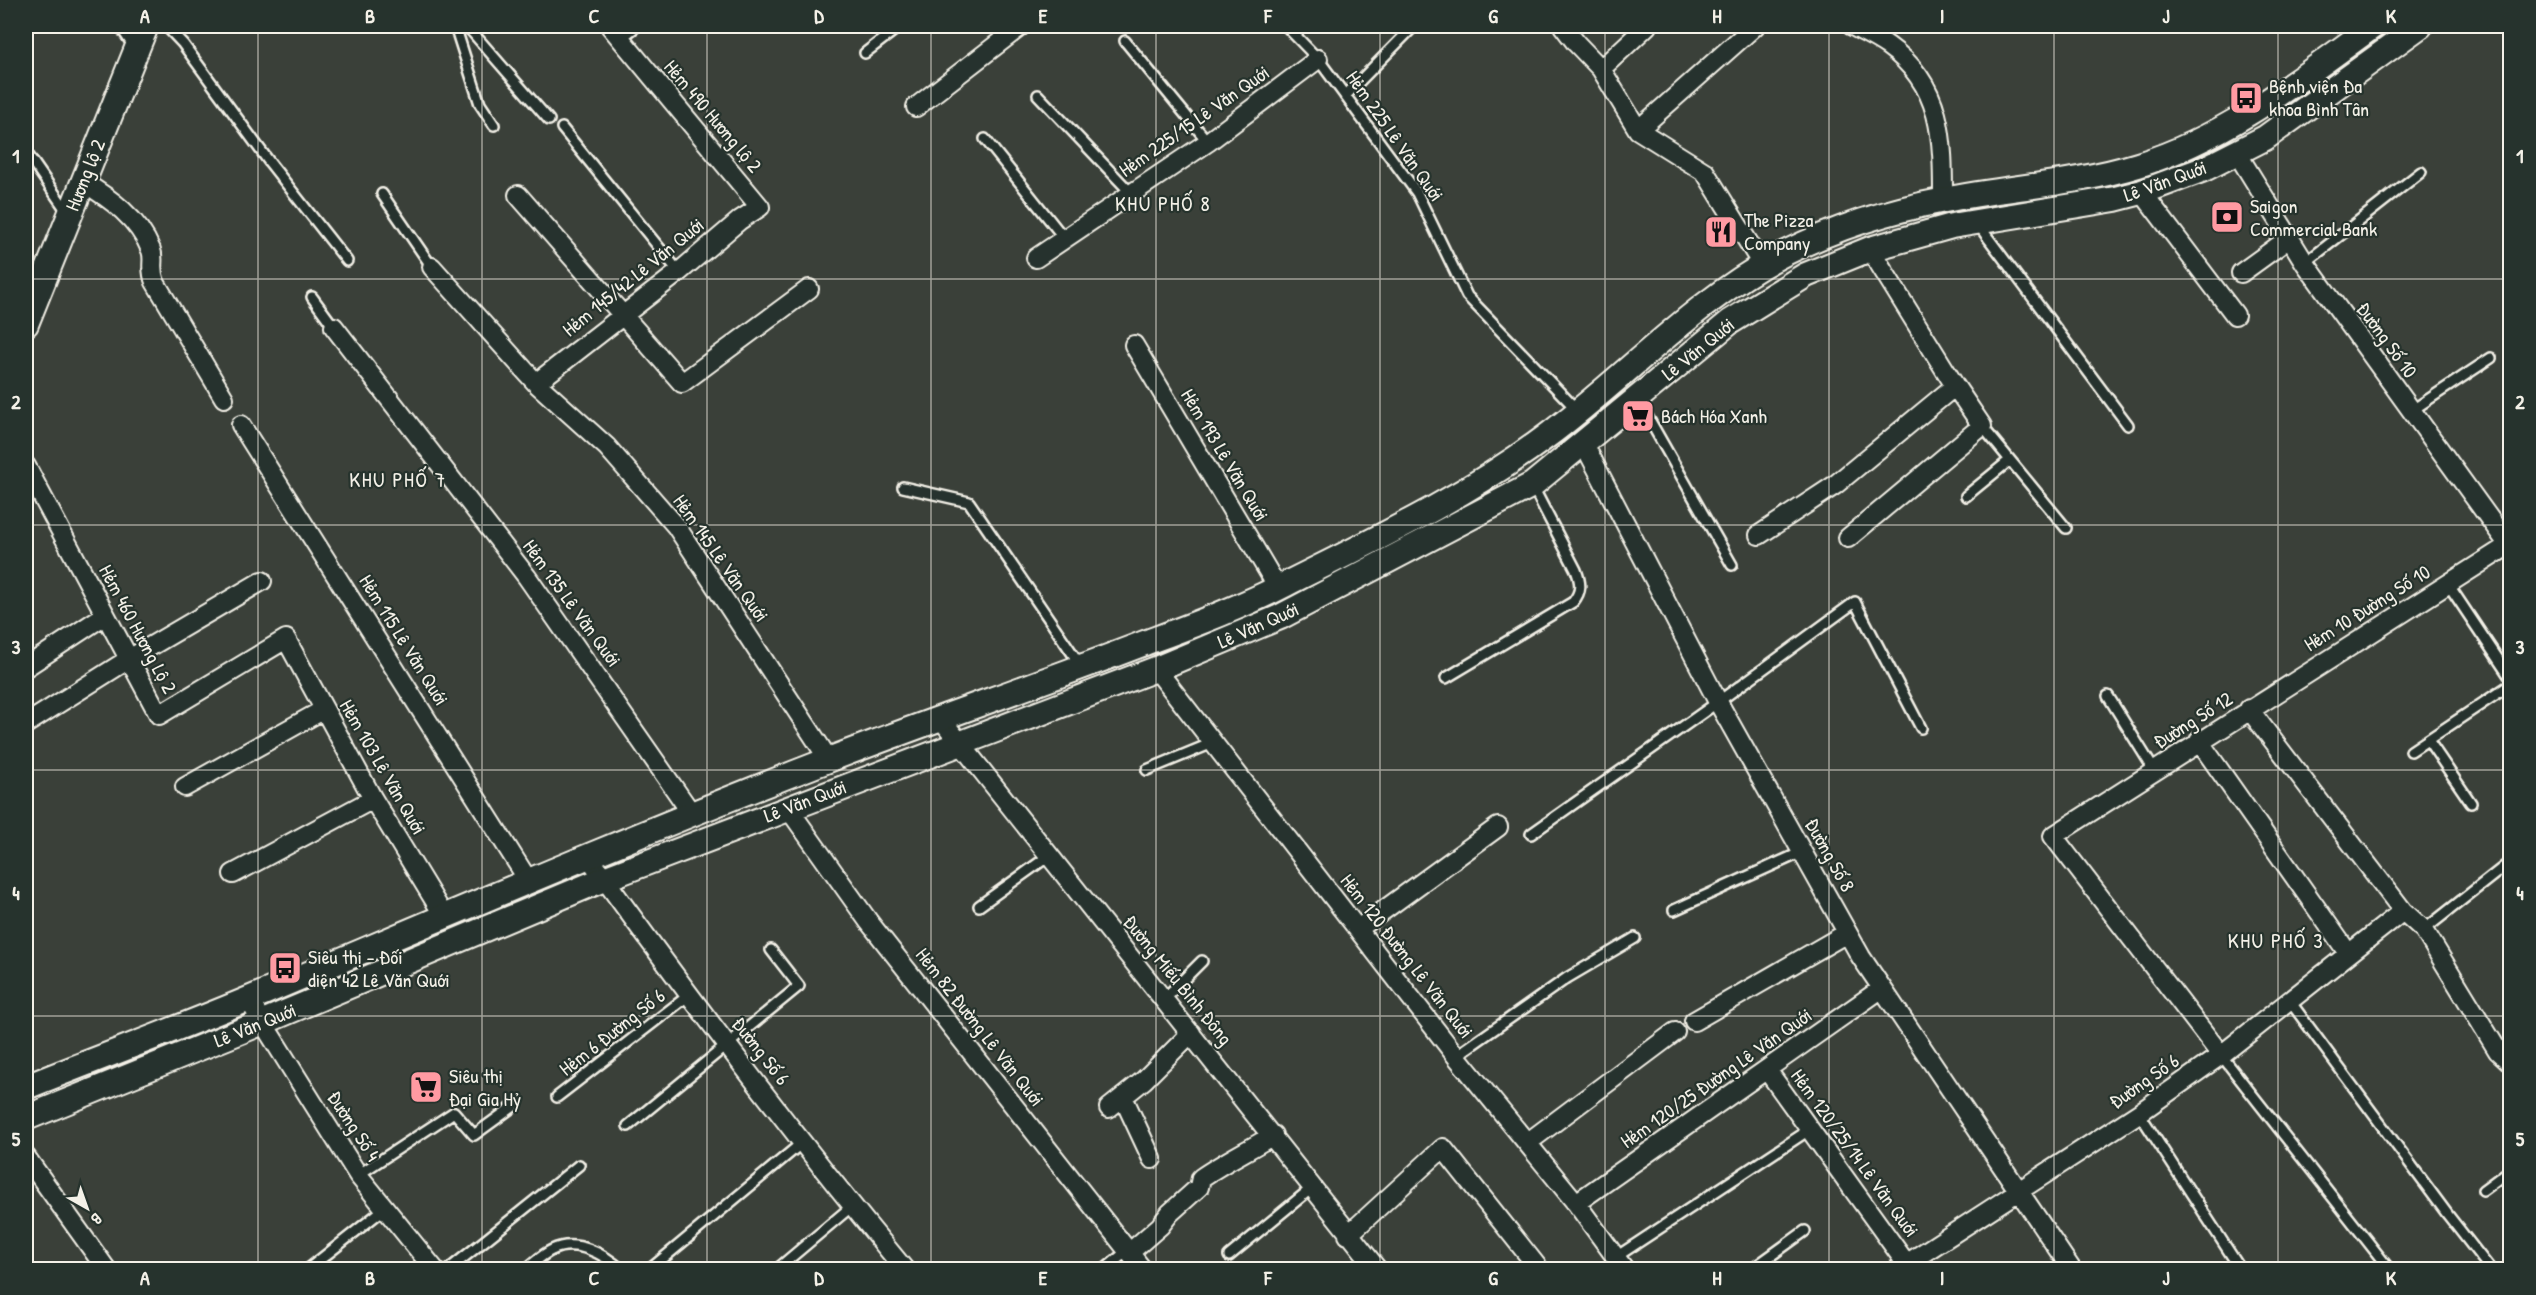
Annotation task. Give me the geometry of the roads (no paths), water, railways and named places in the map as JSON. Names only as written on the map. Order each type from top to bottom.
[{"type":"main road","name":"Hương lộ 2","points":[[26,324],[146,26]]},
{"type":"main road","name":"Lê Văn Quới","points":[[26,1118],[261,1023],[604,879],[1156,669],[1280,617],[1532,485],[1730,322],[1754,305],[1806,275],[1870,249],[1976,221],[2115,199],[2142,192],[2204,169],[2265,138],[2420,26]]},
{"type":"main road","name":"Lê Văn Quới","points":[[26,1087],[248,999],[528,880],[692,814],[829,760],[1082,668],[1212,617],[1278,588],[1455,497],[1502,468],[1578,412],[1683,324],[1763,266],[1817,239],[1902,210],[1943,200],[2110,172],[2142,164],[2182,148],[2262,105],[2365,28]]},
{"type":"main road","points":[[2223,127],[2237,153]]},
{"type":"street","points":[[916,107],[1021,26]]},
{"type":"street","points":[[1563,26],[1601,69],[1638,130],[1705,172],[1763,266]]},
{"type":"street","points":[[1601,69],[1647,26]]},
{"type":"street","points":[[1638,130],[1755,26]]},
{"type":"street","points":[[1852,26],[1888,45],[1908,63],[1924,84],[1935,105],[1941,127],[1943,200]]},
{"type":"street","name":"Hẻm 490 Hương lộ 2","points":[[615,32],[760,207]]},
{"type":"street","name":"Hẻm 225/15 Lê Văn Quới","points":[[1036,258],[1208,142],[1318,59]]},
{"type":"street","name":"Đường Số 10","points":[[2237,153],[2288,239],[2510,546]]},
{"type":"street","points":[[82,182],[116,203],[142,234],[153,253],[151,272],[155,282],[224,398]]},
{"type":"street","points":[[2142,192],[2235,315]]},
{"type":"street","points":[[518,195],[682,383],[809,289]]},
{"type":"street","name":"Hẻm 145/42 Lê Văn Quới","points":[[536,383],[679,272],[740,220],[760,207]]},
{"type":"street","points":[[2241,273],[2288,239]]},
{"type":"street","points":[[1848,538],[1982,426],[1870,249]]},
{"type":"street","name":"Hẻm 145 Lê Văn Quới","points":[[432,267],[536,383],[608,447],[676,526],[829,760]]},
{"type":"street","name":"Hẻm 135 Lê Văn Quới","points":[[334,327],[527,577],[692,814]]},
{"type":"street","name":"Hẻm 193 Lê Văn Quới","points":[[1134,345],[1278,588]]},
{"type":"street","points":[[1759,535],[1835,485],[1955,386]]},
{"type":"street","name":"Hẻm 115 Lê Văn Quới","points":[[241,425],[528,880]]},
{"type":"street","name":"Đường Số 8","points":[[1583,442],[1718,702],[1847,933],[1881,989],[2072,1269]]},
{"type":"street","name":"Hẻm 460 Hương Lộ 2","points":[[26,466],[159,715],[286,639]]},
{"type":"street","name":"Hẻm 10 Đường Số 10","points":[[2248,709],[2510,546]]},
{"type":"street","points":[[26,724],[129,659],[262,581]]},
{"type":"street","points":[[26,667],[105,615]]},
{"type":"street","name":"Hẻm 103 Lê Văn Quới","points":[[286,639],[373,800],[444,916]]},
{"type":"street","name":"Hẻm 120 Đường Lê Văn Quới","points":[[1156,669],[1215,742],[1456,1056],[1576,1203],[1619,1265]]},
{"type":"street","name":"Đường Số 12","points":[[2221,1055],[2053,836],[2248,709],[2403,911],[2424,930],[2498,1051],[2511,1062]]},
{"type":"street","points":[[185,787],[323,710]]},
{"type":"street","name":"Đường Miếu Bình Đông","points":[[941,719],[1378,1269]]},
{"type":"street","points":[[2199,741],[2348,953]]},
{"type":"street","points":[[233,874],[373,800]]},
{"type":"street","name":"Hẻm 82 Đường Lê Văn Quới","points":[[788,808],[869,922],[1143,1269]]},
{"type":"street","points":[[1358,928],[1498,827]]},
{"type":"street","name":"Đường Số 6","points":[[588,856],[689,995],[852,1206],[905,1269]]},
{"type":"street","name":"Đường Số 6","points":[[1905,1267],[2139,1113],[2221,1055],[2403,911]]},
{"type":"street","points":[[1694,1021],[1847,933]]},
{"type":"street","name":"Hẻm 120/25 Đường Lê Văn Quới","points":[[1576,1203],[1881,989]]},
{"type":"street","name":"Đường Số 4","points":[[248,999],[358,1175],[435,1269]]},
{"type":"street","points":[[1527,1143],[1676,1032]]},
{"type":"street","points":[[1152,1159],[1116,1103],[1144,1080],[1191,1033]]},
{"type":"street","name":"Hẻm 120/25/14 Lê Văn Quới","points":[[1767,1070],[1905,1267]]},
{"type":"street","points":[[1128,1252],[1161,1226],[1170,1213],[1199,1187],[1201,1178],[1220,1164],[1241,1155],[1273,1135]]},
{"type":"street","points":[[1348,1234],[1443,1148],[1540,1269]]},
{"type":"street","points":[[26,1157],[107,1269]]},
{"type":"lane","points":[[120,26],[135,49]]},
{"type":"lane","points":[[166,26],[183,44],[270,163],[346,261]]},
{"type":"lane","points":[[455,26],[480,104],[494,125]]},
{"type":"lane","points":[[467,26],[549,120]]},
{"type":"lane","points":[[615,32],[638,26]]},
{"type":"lane","points":[[866,53],[900,26]]},
{"type":"lane","name":"Hẻm 225 Lê Văn Quới","points":[[1286,26],[1318,59],[1417,193],[1467,296],[1578,412]]},
{"type":"lane","points":[[1345,96],[1414,26]]},
{"type":"lane","points":[[1125,41],[1208,142]]},
{"type":"lane","points":[[1038,94],[1131,193]]},
{"type":"lane","points":[[562,128],[679,272]]},
{"type":"lane","points":[[984,139],[1064,238]]},
{"type":"lane","points":[[26,152],[69,215]]},
{"type":"lane","points":[[2305,263],[2421,172]]},
{"type":"lane","points":[[382,194],[432,267]]},
{"type":"lane","points":[[1976,221],[2128,425]]},
{"type":"lane","points":[[312,297],[334,327]]},
{"type":"lane","points":[[2411,411],[2491,357]]},
{"type":"lane","points":[[1637,398],[1732,566]]},
{"type":"lane","points":[[1982,426],[2066,528]]},
{"type":"lane","points":[[1966,496],[2010,460]]},
{"type":"lane","points":[[1446,678],[1572,602],[1578,596],[1580,582],[1576,570],[1532,485]]},
{"type":"lane","points":[[903,487],[969,502],[1082,668]]},
{"type":"lane","points":[[2448,584],[2511,677]]},
{"type":"lane","points":[[1531,834],[1856,602],[1921,728]]},
{"type":"lane","points":[[2411,751],[2511,685]]},
{"type":"lane","points":[[2108,696],[2154,770]]},
{"type":"lane","points":[[2428,740],[2471,803]]},
{"type":"lane","points":[[1147,770],[1215,742]]},
{"type":"lane","points":[[1674,910],[1802,852]]},
{"type":"lane","points":[[980,906],[1050,855]]},
{"type":"lane","points":[[2424,930],[2511,862]]},
{"type":"lane","points":[[1456,1056],[1567,978],[1635,938]]},
{"type":"lane","points":[[628,1126],[799,986],[771,950]]},
{"type":"lane","points":[[1164,999],[1202,961]]},
{"type":"lane","name":"Hẻm 6 Đường Số 6","points":[[557,1097],[689,995]]},
{"type":"lane","points":[[2289,1000],[2448,1215],[2492,1269]]},
{"type":"lane","points":[[2221,1055],[2390,1269]]},
{"type":"lane","points":[[358,1175],[454,1112],[474,1135],[514,1106]]},
{"type":"lane","points":[[2139,1113],[2239,1266],[2227,1269]]},
{"type":"lane","points":[[1619,1265],[1809,1130]]},
{"type":"lane","points":[[649,1269],[803,1142]]},
{"type":"lane","points":[[448,1269],[579,1165]]},
{"type":"lane","points":[[2483,1190],[2511,1170]]},
{"type":"lane","points":[[1229,1256],[1313,1187]]},
{"type":"lane","points":[[776,1269],[852,1206]]},
{"type":"lane","points":[[307,1269],[384,1209]]},
{"type":"lane","points":[[1751,1269],[1805,1231]]},
{"type":"lane","points":[[525,1269],[552,1250],[568,1246],[592,1250],[609,1258],[622,1269]]},
{"type":"lane","points":[[1104,1269],[1128,1252]]},
{"type":"place","name":"Bệnh viện Đa khoa Bình Tân","points":[[2246,98]]},
{"type":"place","name":"Saigon Commercial Bank","points":[[2227,217]]},
{"type":"place","name":"The Pizza Company","points":[[1721,232]]},
{"type":"place","name":"Bách Hóa Xanh","points":[[1638,416]]},
{"type":"place","name":"Siêu thị - Đối diện 42 Lê Văn Quới","points":[[285,968]]},
{"type":"place","name":"Siêu thị Đại Gia Hỷ","points":[[426,1087]]},
{"type":"district","name":"KHU PHỐ 8","points":[[1163,204]]},
{"type":"district","name":"KHU PHỐ 7","points":[[398,480]]},
{"type":"district","name":"KHU PHỐ 3","points":[[2276,941]]}]
